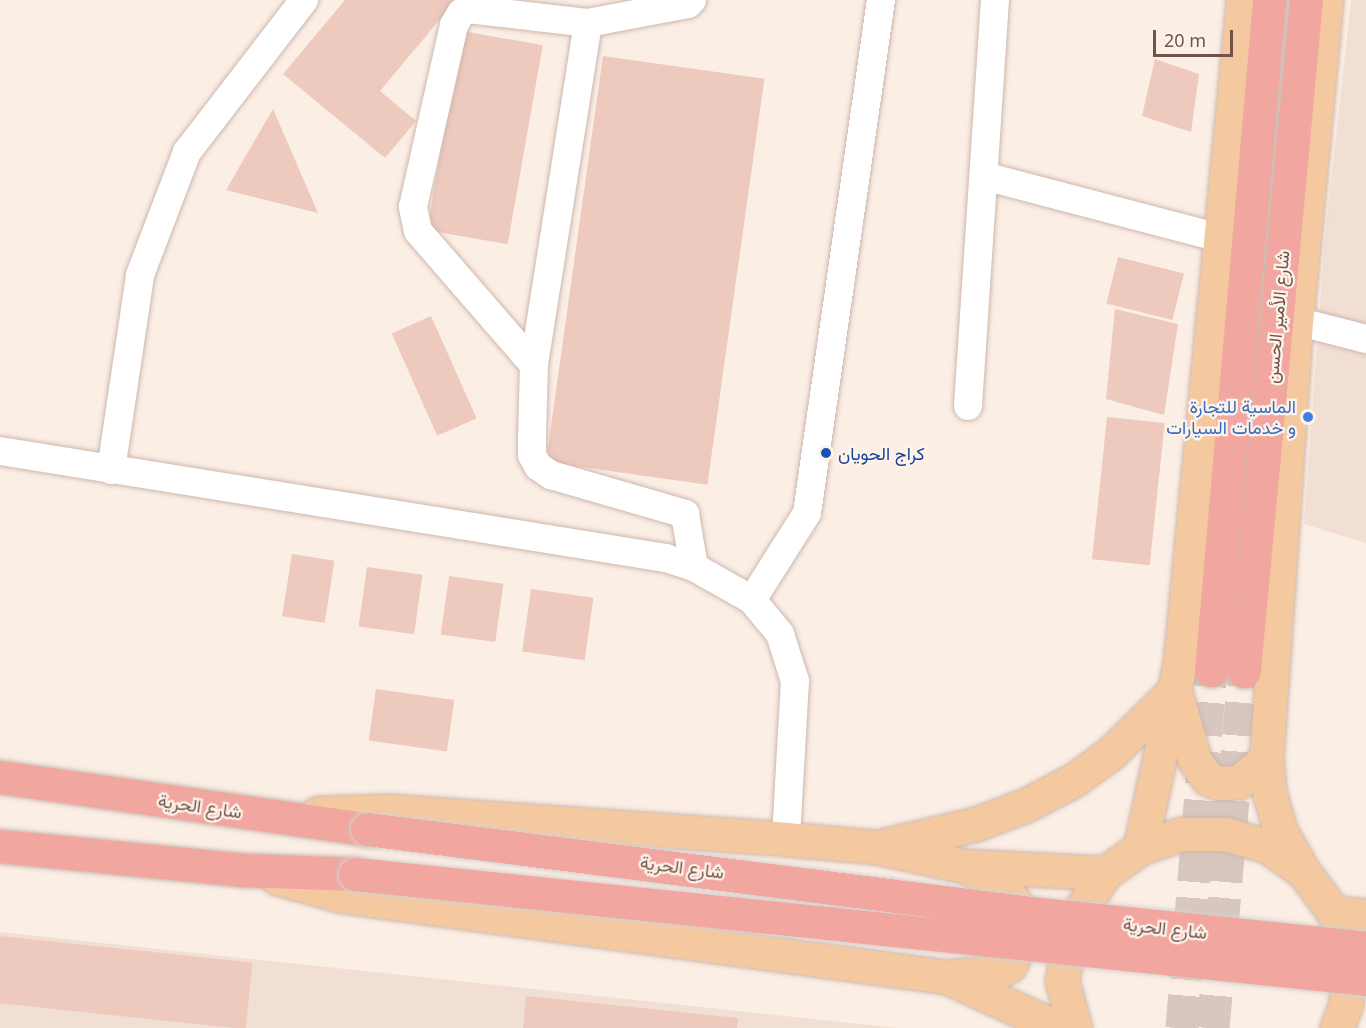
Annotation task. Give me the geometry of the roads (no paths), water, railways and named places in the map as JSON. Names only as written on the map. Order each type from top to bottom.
[{"type":"highway","name":"شارع الأمير الحسن","points":[[1211,670],[1269,0]]},
{"type":"highway","name":"شارع الأمير الحسن","points":[[1244,670],[1306,0]]},
{"type":"highway","name":"شارع الحرية","points":[[0,777],[366,829],[1030,913],[1366,948]]},
{"type":"highway","name":"شارع الحرية","points":[[0,846],[243,870],[355,874],[1366,979]]},
{"type":"main road","points":[[1140,848],[1175,690],[1244,0]]},
{"type":"main road","points":[[1303,871],[1280,830],[1270,795],[1266,759],[1296,321],[1326,0]]},
{"type":"main road","points":[[1175,690],[1195,761],[1208,779],[1219,783],[1239,782],[1266,759]]},
{"type":"main road","points":[[876,847],[976,824],[1026,805],[1074,780],[1111,753],[1175,690]]},
{"type":"main road","points":[[257,814],[390,811],[786,839],[876,847],[965,866],[1105,873]]},
{"type":"main road","points":[[1075,1028],[1062,981],[1072,923],[1105,873],[1140,848],[1181,834],[1225,834],[1267,846],[1303,871],[1350,915],[1346,1004],[1336,1028]]},
{"type":"main road","points":[[243,870],[343,896],[947,977],[998,972],[1010,964],[1019,944],[1022,927],[1016,903],[1005,889],[965,866]]},
{"type":"main road","points":[[947,977],[1058,1028]]},
{"type":"street","points":[[111,470],[140,275],[187,152],[304,0]]},
{"type":"street","points":[[534,365],[418,231],[413,207],[454,25],[461,13],[467,9],[588,23],[688,4],[692,0]]},
{"type":"street","points":[[752,600],[807,513],[881,0]]},
{"type":"street","points":[[968,406],[995,0]]},
{"type":"street","points":[[588,23],[534,365],[532,455],[538,466],[551,475],[685,514],[694,567]]},
{"type":"street","points":[[984,176],[1220,238]]},
{"type":"street","points":[[1296,321],[1366,339]]},
{"type":"street","points":[[0,451],[666,558],[694,567],[752,600],[780,634],[795,681],[786,839]]},
{"type":"tunnel","points":[[1182,1028],[1211,670]]},
{"type":"tunnel","points":[[1213,1028],[1244,671]]},
{"type":"place","name":"الماسية للتجارة و خدمات السيارات","points":[[1308,417]]},
{"type":"place","name":"كراج الحويان","points":[[826,453]]}]
